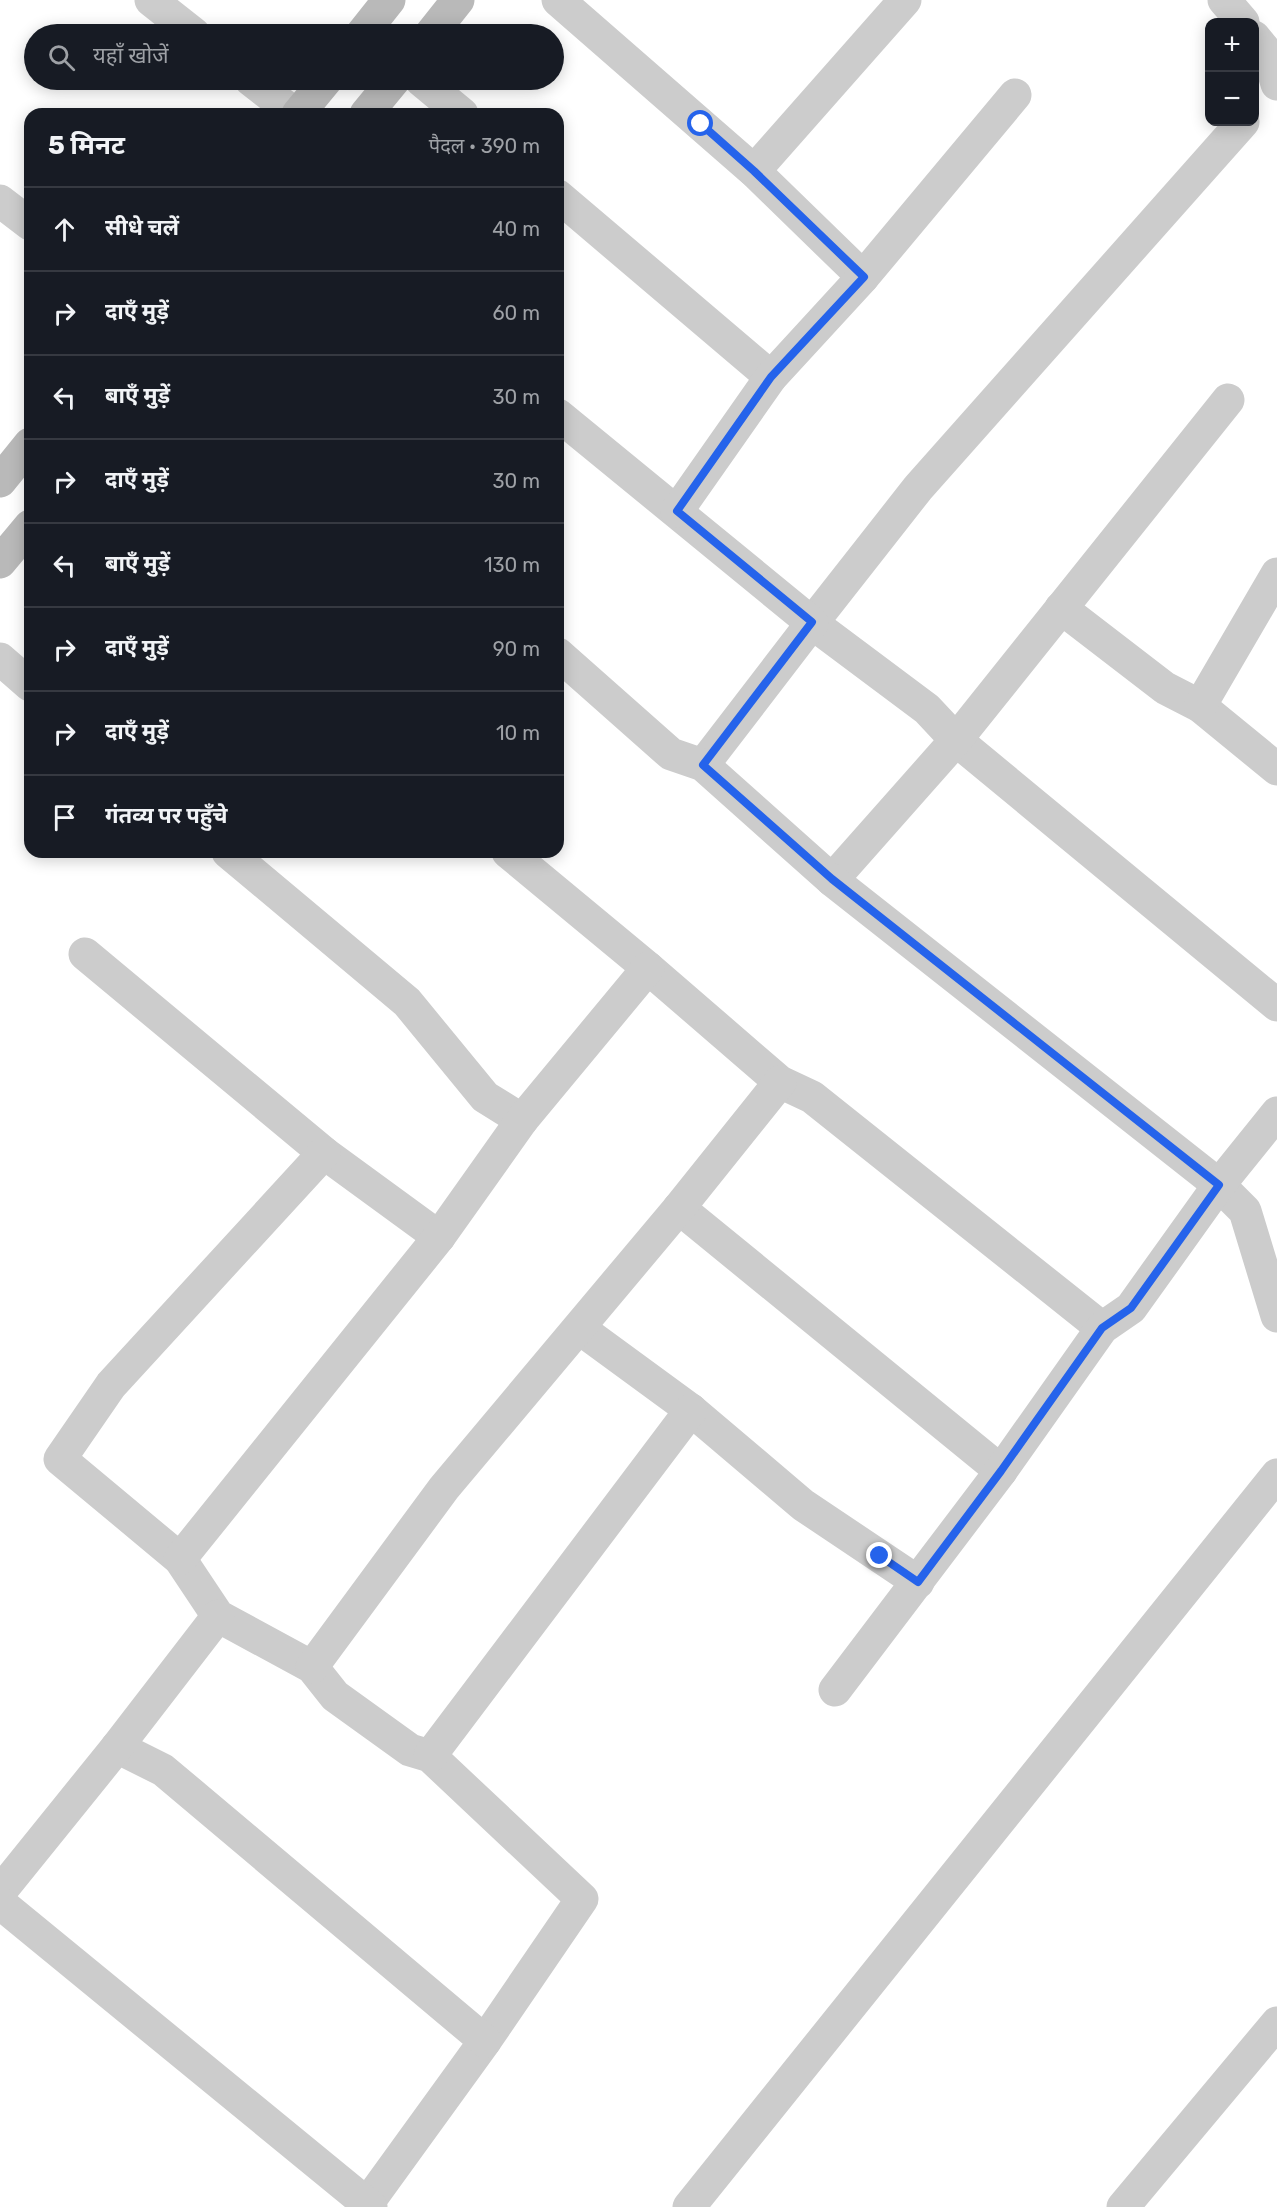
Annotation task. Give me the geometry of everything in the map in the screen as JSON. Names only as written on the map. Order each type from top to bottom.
[{"type":"main road","points":[[370,24],[390,0]]},
{"type":"main road","points":[[439,24],[458,0]]},
{"type":"main road","points":[[301,108],[317,90]]},
{"type":"main road","points":[[371,108],[386,90]]},
{"type":"main road","points":[[0,481],[24,451]]},
{"type":"main road","points":[[0,562],[24,533]]},
{"type":"street","points":[[151,0],[181,24]]},
{"type":"street","points":[[558,0],[754,171],[864,277]]},
{"type":"street","points":[[754,171],[905,0]]},
{"type":"street","points":[[1224,0],[1239,18]]},
{"type":"street","points":[[1259,43],[1268,54],[1277,83],[1259,103]]},
{"type":"street","points":[[264,90],[288,108]]},
{"type":"street","points":[[434,90],[455,108]]},
{"type":"street","points":[[677,511],[771,377],[864,277],[1016,94]]},
{"type":"street","points":[[703,765],[812,622],[918,489],[1239,126]]},
{"type":"street","points":[[0,201],[24,219]]},
{"type":"street","points":[[564,201],[771,377]]},
{"type":"street","points":[[832,879],[956,740],[1228,399]]},
{"type":"street","points":[[564,421],[812,622],[927,709],[956,740],[1277,1005]]},
{"type":"street","points":[[1200,706],[1277,574]]},
{"type":"street","points":[[1062,608],[1165,688],[1200,706],[1277,769]]},
{"type":"street","points":[[0,659],[24,680]]},
{"type":"street","points":[[564,659],[671,754],[703,765],[832,879],[1219,1185],[1245,1211],[1277,1316]]},
{"type":"street","points":[[235,858],[407,1002],[485,1097],[522,1119]]},
{"type":"street","points":[[515,858],[780,1082],[812,1097],[1102,1328]]},
{"type":"street","points":[[85,954],[324,1154],[439,1237]]},
{"type":"street","points":[[180,1559],[439,1237],[522,1119],[648,968]]},
{"type":"street","points":[[312,1667],[444,1488],[679,1208],[780,1082]]},
{"type":"street","points":[[835,1690],[1001,1471],[1102,1328],[1131,1308],[1219,1185],[1277,1113]]},
{"type":"street","points":[[0,1903],[369,2206],[485,2042],[582,1899],[430,1756],[410,1750],[335,1696],[312,1667],[218,1616],[180,1559],[60,1459],[111,1385],[324,1154]]},
{"type":"street","points":[[679,1208],[1001,1471]]},
{"type":"street","points":[[579,1328],[691,1410],[803,1505],[918,1582]]},
{"type":"street","points":[[430,1756],[691,1410]]},
{"type":"street","points":[[689,2207],[1277,1475]]},
{"type":"street","points":[[0,1892],[117,1747],[218,1616]]},
{"type":"street","points":[[117,1747],[163,1770],[485,2042]]},
{"type":"street","points":[[1123,2207],[1267,2056],[1277,2023]]},
{"type":"route","points":[[701,124],[754,171],[864,277],[771,377],[677,511],[812,622],[703,765],[832,879],[1219,1185],[1131,1308],[1102,1328],[1001,1471],[918,1582],[880,1556]]}]
